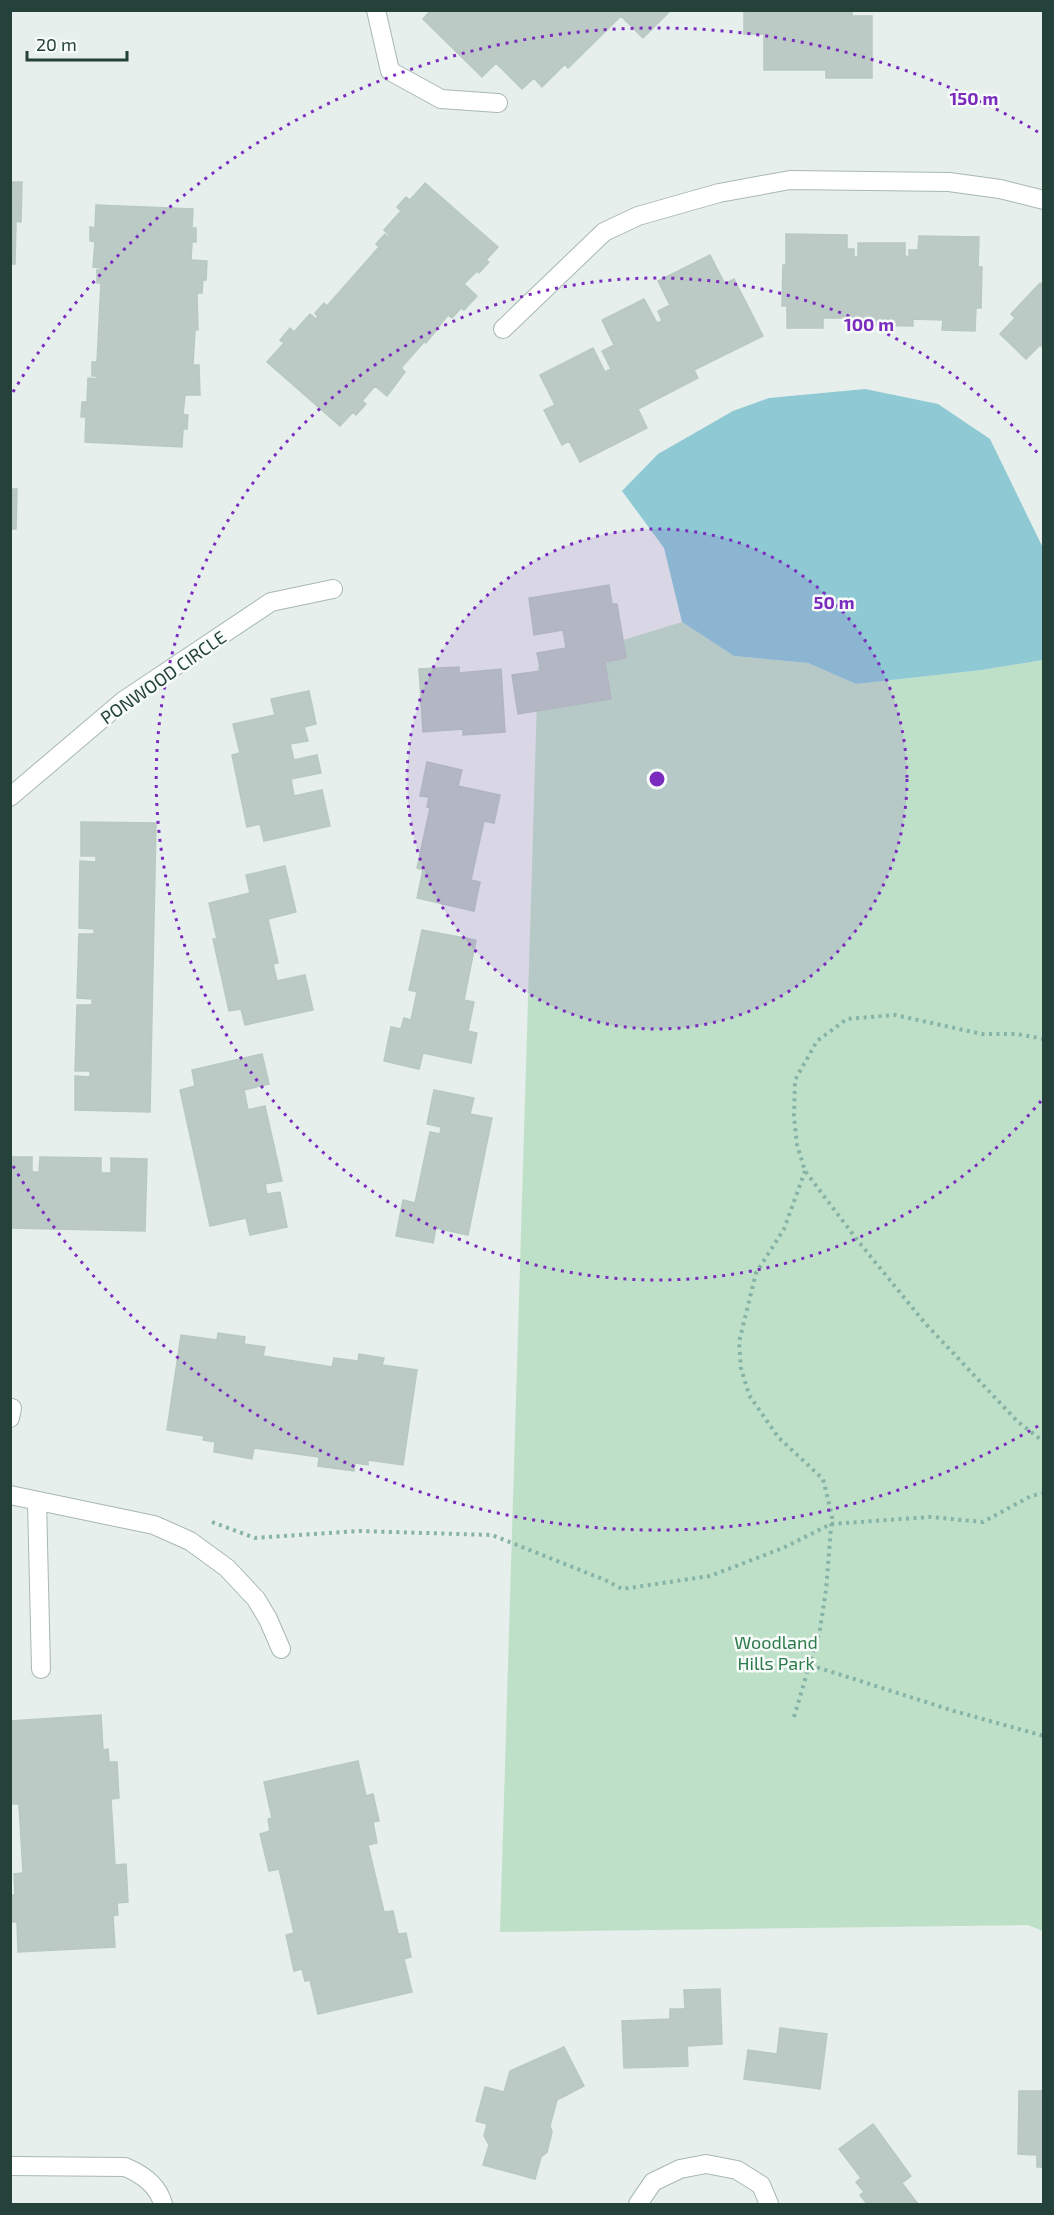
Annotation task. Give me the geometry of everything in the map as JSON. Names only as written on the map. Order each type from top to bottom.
[{"type":"street","points":[[376,10],[390,71],[441,99],[498,103]]},
{"type":"street","points":[[503,329],[604,232],[638,216],[719,193],[790,180],[949,182],[1000,189],[1044,200]]},
{"type":"street","name":"PONWOOD CIRCLE","points":[[10,797],[123,701],[272,602],[333,589]]},
{"type":"street","points":[[10,1496],[154,1525],[190,1541],[227,1568],[256,1599],[281,1649]]},
{"type":"street","points":[[37,1501],[41,1669]]},
{"type":"street","points":[[638,2205],[653,2182],[680,2169],[706,2164],[737,2170],[761,2185],[769,2205]]},
{"type":"street","points":[[10,2166],[125,2166],[141,2173],[160,2194],[163,2205]]},
{"type":"path","points":[[1044,1039],[1017,1034],[982,1034],[895,1015],[847,1019],[817,1041],[795,1080],[794,1116],[796,1136],[806,1171],[858,1241],[924,1322],[1017,1421],[1044,1442]]},
{"type":"path","points":[[795,1717],[820,1629],[826,1590],[832,1516],[823,1479],[778,1437],[749,1395],[741,1368],[740,1342],[756,1273],[784,1229],[806,1171]]},
{"type":"path","points":[[207,1520],[255,1538],[359,1531],[492,1535],[622,1589],[710,1576],[783,1548],[831,1524],[930,1517],[983,1522],[1031,1496],[1044,1493]]},
{"type":"path","points":[[810,1665],[954,1711],[1044,1736]]},
{"type":"green space","name":"Woodland Hills Park","points":[[682,622],[734,656],[808,663],[856,684],[982,670],[1043,660],[1043,1931],[1028,1925],[500,1932],[538,666]]},
{"type":"water","points":[[865,389],[938,404],[990,439],[1043,548],[1043,660],[982,670],[856,684],[808,663],[734,656],[682,622],[664,548],[622,491],[658,454],[733,411],[769,398]]},
{"type":"building","points":[[431,10],[671,10],[643,38],[621,16],[568,68],[565,64],[542,87],[534,78],[522,89],[496,63],[482,77],[423,19]]},
{"type":"building","points":[[744,10],[852,11],[852,16],[872,16],[872,78],[826,78],[826,70],[764,70],[764,34],[744,34]]},
{"type":"building","points":[[10,182],[22,182],[21,222],[16,221],[15,264],[10,264]]},
{"type":"building","points":[[425,183],[498,247],[486,260],[489,262],[479,273],[477,271],[464,284],[477,296],[464,310],[461,308],[452,318],[448,315],[426,343],[424,342],[401,368],[405,372],[387,396],[375,386],[362,401],[366,404],[356,415],[353,412],[340,426],[267,362],[284,343],[280,340],[290,328],[294,332],[310,314],[316,319],[318,317],[315,313],[324,303],[327,306],[379,247],[376,244],[385,234],[390,236],[384,230],[401,211],[397,207],[406,197],[410,200]]},
{"type":"building","points":[[96,205],[193,209],[192,228],[196,228],[196,242],[192,242],[191,260],[207,261],[206,280],[203,280],[202,293],[197,293],[198,330],[195,330],[193,365],[199,365],[200,395],[185,395],[183,414],[188,415],[187,429],[183,429],[182,447],[85,442],[86,417],[81,417],[82,402],[87,402],[88,378],[96,379],[97,376],[92,376],[92,362],[97,362],[101,283],[97,283],[97,270],[101,268],[93,267],[95,242],[90,241],[90,227],[95,228]]},
{"type":"building","points":[[786,234],[847,235],[847,249],[854,249],[854,257],[858,257],[858,243],[905,243],[905,256],[909,257],[909,250],[918,250],[919,236],[979,237],[978,267],[982,267],[981,308],[976,308],[975,331],[942,330],[943,320],[913,319],[913,326],[847,325],[847,318],[823,318],[823,328],[787,328],[787,306],[782,306]]},
{"type":"building","points":[[710,255],[725,284],[734,279],[763,336],[694,370],[698,378],[638,409],[647,428],[580,462],[569,441],[562,445],[544,410],[555,405],[540,375],[593,348],[605,372],[611,369],[602,351],[614,345],[602,320],[644,299],[657,323],[662,321],[658,311],[670,305],[658,281]]},
{"type":"building","points":[[1040,283],[1044,284],[1044,348],[1040,345],[1026,359],[1000,334],[1015,318],[1011,314]]},
{"type":"building","points":[[10,489],[17,489],[16,529],[11,529],[10,552]]},
{"type":"building","points":[[609,585],[612,604],[617,604],[626,658],[605,662],[611,699],[518,714],[512,675],[541,671],[537,653],[566,648],[563,630],[534,635],[529,598]]},
{"type":"building","points":[[459,667],[459,673],[501,669],[505,732],[463,735],[463,729],[423,732],[419,669]]},
{"type":"building","points":[[309,691],[316,724],[304,727],[308,741],[290,744],[294,760],[317,755],[321,773],[291,779],[294,796],[322,790],[330,826],[264,841],[260,824],[247,827],[232,755],[240,753],[233,724],[275,715],[271,699]]},
{"type":"building","points":[[427,762],[462,770],[458,786],[500,795],[494,823],[484,821],[471,880],[480,882],[474,911],[417,898],[423,870],[417,868],[430,808],[427,807],[429,797],[420,796]]},
{"type":"building","points":[[81,822],[156,823],[150,1112],[75,1110],[75,1076],[90,1077],[90,1071],[75,1071],[77,1005],[92,1005],[92,999],[77,998],[79,934],[94,934],[94,929],[79,928],[80,861],[96,862],[96,856],[81,856]]},
{"type":"building","points":[[285,866],[296,912],[268,919],[278,963],[273,964],[277,981],[305,975],[313,1010],[245,1025],[241,1009],[229,1011],[213,939],[217,939],[209,903],[250,893],[246,875]]},
{"type":"building","points":[[422,930],[476,940],[464,1000],[474,1002],[468,1031],[477,1033],[471,1063],[423,1053],[419,1069],[384,1061],[391,1027],[401,1029],[404,1018],[411,1020],[417,992],[409,990]]},
{"type":"building","points":[[262,1054],[269,1084],[244,1090],[248,1110],[265,1106],[282,1181],[265,1184],[267,1194],[280,1192],[287,1227],[250,1235],[246,1218],[210,1226],[180,1090],[195,1086],[192,1070]]},
{"type":"building","points":[[434,1090],[474,1098],[470,1114],[492,1118],[468,1235],[436,1228],[433,1243],[396,1236],[403,1200],[415,1203],[430,1132],[440,1134],[441,1127],[427,1124]]},
{"type":"building","points":[[10,1157],[32,1157],[32,1172],[39,1172],[40,1157],[101,1158],[101,1173],[111,1173],[111,1158],[147,1159],[145,1231],[10,1228]]},
{"type":"building","points":[[218,1333],[245,1337],[244,1344],[265,1347],[263,1356],[332,1367],[334,1358],[358,1361],[359,1354],[384,1358],[382,1365],[417,1370],[403,1465],[368,1460],[368,1465],[355,1463],[354,1471],[318,1466],[319,1457],[254,1448],[252,1459],[214,1452],[215,1442],[203,1440],[204,1436],[167,1430],[181,1335],[217,1340]]},
{"type":"building","points":[[101,1715],[103,1750],[108,1749],[109,1762],[117,1762],[119,1798],[111,1799],[115,1865],[126,1864],[128,1902],[117,1903],[118,1915],[113,1916],[115,1947],[18,1952],[17,1922],[10,1922],[10,1895],[15,1895],[14,1874],[23,1873],[19,1804],[10,1804],[10,1721]]},
{"type":"building","points":[[358,1761],[366,1796],[373,1794],[379,1821],[373,1822],[377,1843],[368,1845],[384,1912],[393,1911],[398,1934],[406,1933],[411,1957],[404,1959],[412,1992],[318,2014],[310,1980],[305,1981],[302,1969],[294,1971],[286,1935],[294,1933],[279,1869],[269,1871],[260,1834],[270,1831],[268,1819],[272,1818],[264,1782]]},
{"type":"building","points":[[720,1989],[722,2044],[687,2046],[688,2066],[624,2068],[622,2021],[670,2019],[670,2009],[685,2009],[684,1990]]},
{"type":"building","points":[[780,2028],[827,2034],[820,2089],[744,2079],[748,2050],[777,2054]]},
{"type":"building","points":[[564,2047],[584,2086],[557,2100],[550,2126],[552,2132],[547,2152],[541,2157],[535,2179],[483,2165],[489,2145],[484,2136],[487,2124],[476,2121],[485,2087],[504,2092],[510,2071]]},
{"type":"building","points":[[1019,2091],[1044,2091],[1044,2167],[1037,2167],[1037,2155],[1018,2154]]},
{"type":"building","points":[[873,2124],[911,2176],[902,2183],[918,2204],[867,2204],[860,2195],[864,2192],[856,2182],[861,2178],[839,2149]]}]
